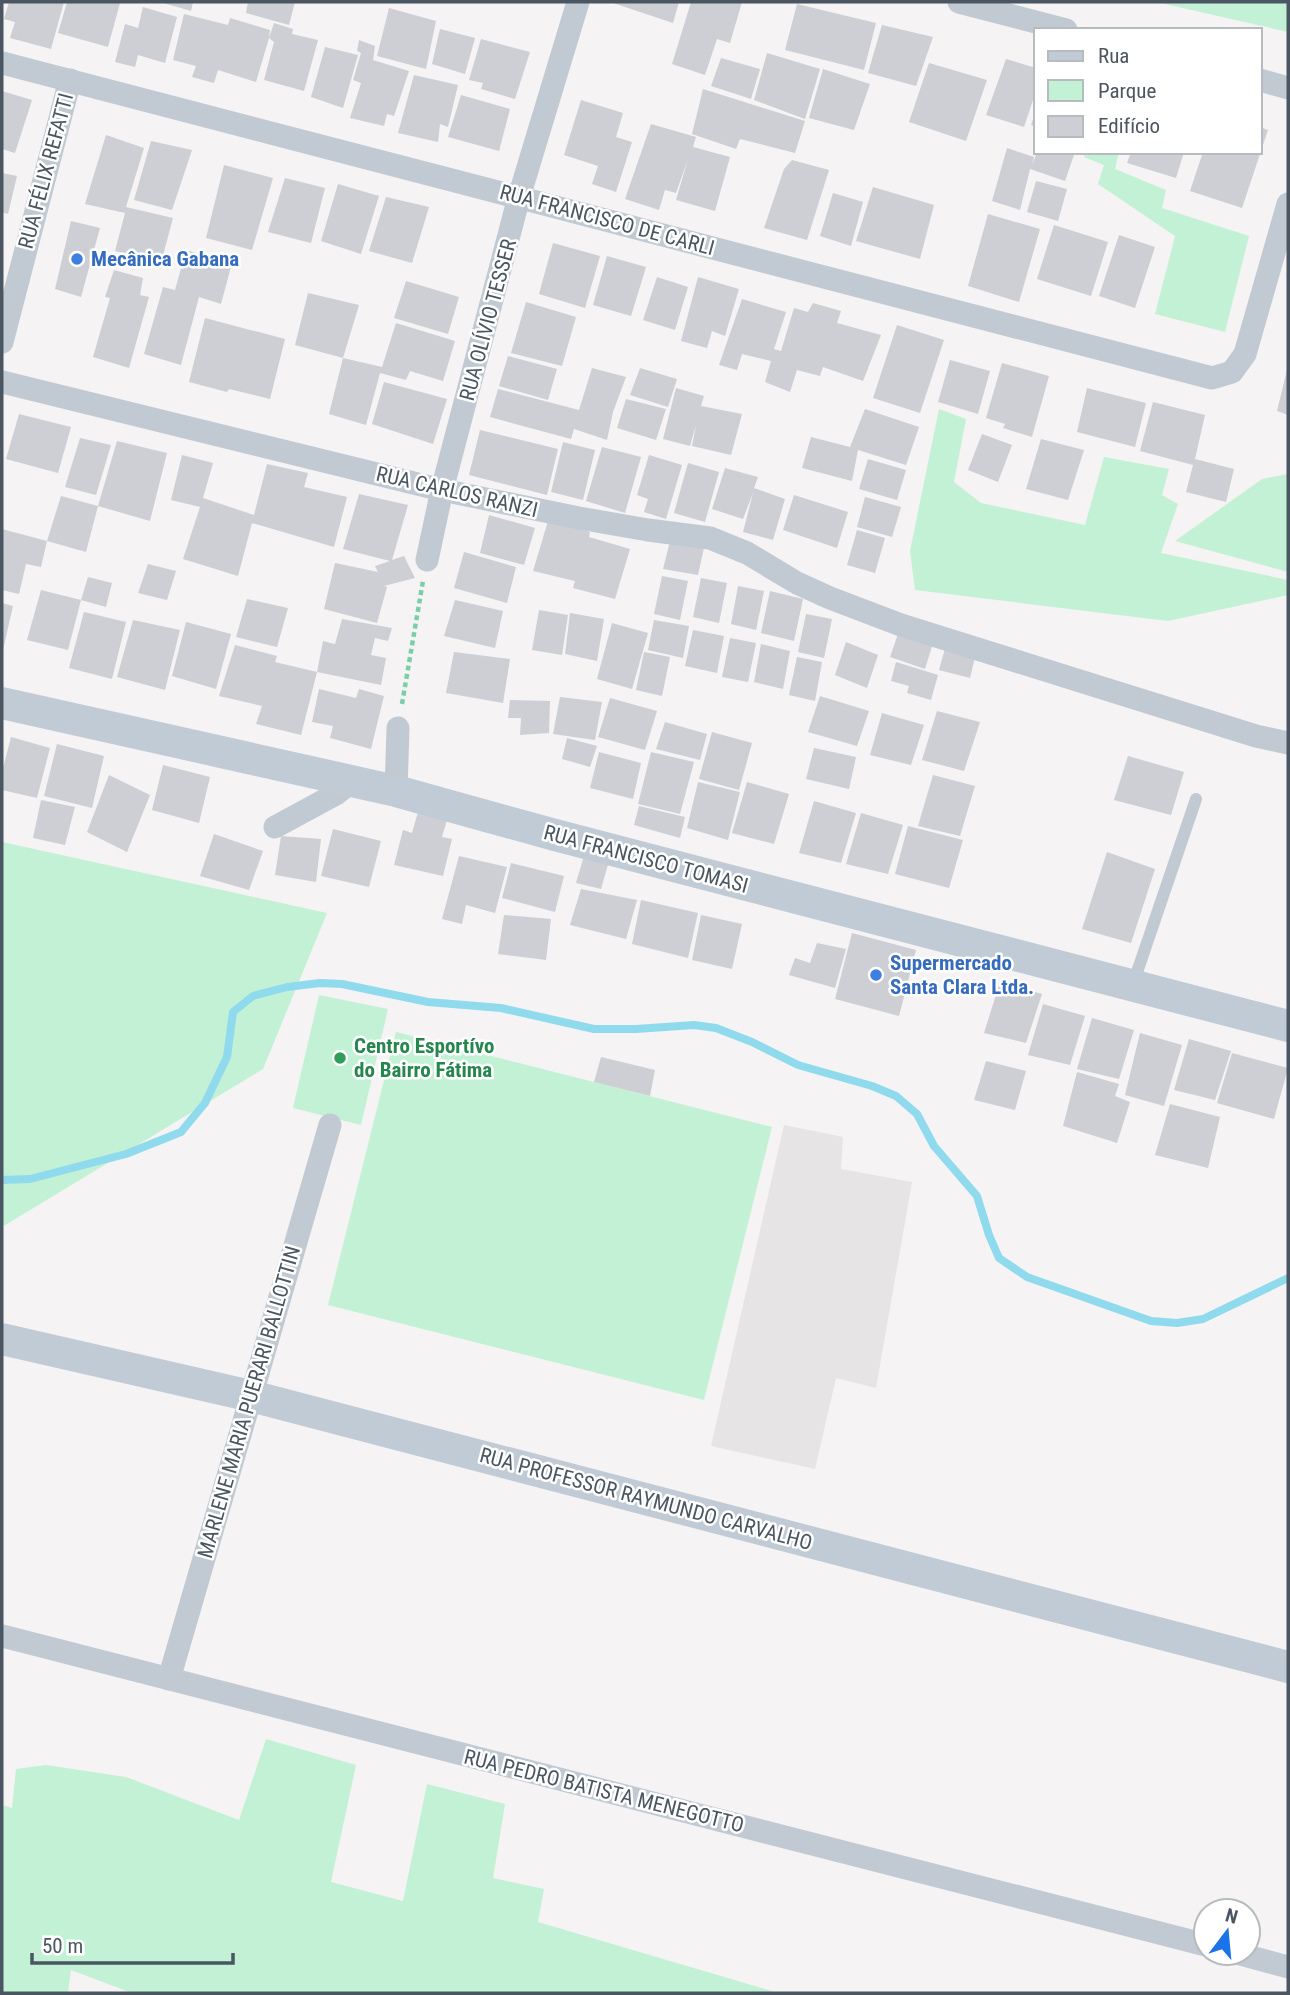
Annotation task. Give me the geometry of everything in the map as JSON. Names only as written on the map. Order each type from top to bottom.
[{"type":"main road","name":"RUA FRANCISCO TOMASI","points":[[2,703],[396,791],[1288,1026]]},
{"type":"main road","name":"RUA PROFESSOR RAYMUNDO CARVALHO","points":[[2,1339],[251,1396],[1288,1667]]},
{"type":"street","name":"RUA OLÍVIO TESSER","points":[[427,560],[442,490],[519,197],[578,2]]},
{"type":"street","points":[[959,2],[1058,28]]},
{"type":"street","name":"RUA FRANCISCO DE CARLI","points":[[2,63],[1212,378],[1232,372],[1245,354],[1288,204]]},
{"type":"street","name":"RUA FÉLIX REFATTI","points":[[2,342],[70,80]]},
{"type":"street","points":[[1262,81],[1288,88]]},
{"type":"street","name":"RUA CARLOS RANZI","points":[[2,382],[442,490],[579,519],[710,538],[747,554],[808,588],[901,625],[1256,736],[1288,743]]},
{"type":"street","points":[[396,791],[398,728]]},
{"type":"street","points":[[275,827],[336,794],[352,780]]},
{"type":"street","name":"MARLENE MARIA PUERARI BALLOTTIN","points":[[169,1679],[330,1125]]},
{"type":"street","name":"RUA PEDRO BATISTA MENEGOTTO","points":[[2,1636],[1192,1941]]},
{"type":"street","points":[[1262,1960],[1288,1966]]},
{"type":"lane","points":[[1133,986],[1196,799]]},
{"type":"path","points":[[398,728],[427,560]]},
{"type":"shaded area","points":[[784,1125],[843,1137],[841,1169],[912,1182],[876,1388],[836,1378],[815,1469],[711,1446]]},
{"type":"green space","points":[[1156,2],[1288,2],[1288,32]]},
{"type":"green space","points":[[1085,154],[1119,154],[1115,169],[1166,190],[1162,208],[1249,236],[1225,332],[1155,314],[1175,236],[1098,184],[1104,165],[1084,157]]},
{"type":"green space","points":[[939,409],[966,419],[954,482],[981,503],[1085,525],[1104,457],[1169,469],[1162,495],[1178,504],[1161,553],[1288,580],[1288,595],[1168,621],[915,590],[910,551]]},
{"type":"green space","points":[[1288,474],[1288,572],[1175,541],[1262,479]]},
{"type":"green space","points":[[2,842],[327,913],[263,1069],[2,1227]]},
{"type":"green space","name":"Centro Esportívo do Bairro Fátima","points":[[319,995],[388,1009],[361,1125],[293,1108]]},
{"type":"green space","points":[[396,1032],[772,1127],[704,1400],[328,1305]]},
{"type":"green space","points":[[266,1739],[356,1765],[331,1882],[403,1901],[427,1784],[505,1804],[493,1878],[544,1889],[538,1922],[778,1993],[132,1993],[71,1970],[68,1993],[2,1993],[2,1805],[12,1808],[16,1769],[46,1765],[126,1777],[239,1820]]},
{"type":"building","points":[[9,2],[64,2],[51,49],[10,38],[15,22],[4,19]]},
{"type":"building","points":[[67,2],[120,3],[108,47],[58,33]]},
{"type":"building","points":[[160,2],[193,2],[191,11]]},
{"type":"building","points":[[248,2],[295,2],[289,25],[246,13]]},
{"type":"building","points":[[610,2],[679,2],[673,23]]},
{"type":"building","points":[[691,2],[742,2],[730,43],[717,39],[705,75],[672,64]]},
{"type":"building","points":[[797,4],[876,23],[864,70],[785,50]]},
{"type":"building","points":[[143,7],[177,17],[165,63],[138,55],[135,67],[115,62],[125,24],[138,28]]},
{"type":"building","points":[[389,8],[436,21],[426,69],[377,56]]},
{"type":"building","points":[[184,14],[228,25],[230,18],[270,30],[256,82],[218,70],[214,83],[192,77],[196,66],[173,60]]},
{"type":"building","points":[[274,23],[293,29],[292,34],[318,40],[304,91],[264,80],[274,42],[269,38]]},
{"type":"building","points":[[882,25],[933,37],[916,86],[868,73]]},
{"type":"building","points":[[440,29],[475,38],[465,74],[432,64]]},
{"type":"building","points":[[481,39],[530,52],[515,99],[481,89],[483,83],[469,80]]},
{"type":"building","points":[[359,40],[375,46],[373,60],[409,71],[394,116],[387,114],[384,126],[350,118],[361,83],[353,80],[361,53],[357,51]]},
{"type":"building","points":[[325,47],[358,55],[343,108],[311,97]]},
{"type":"building","points":[[767,53],[820,69],[805,119],[754,100]]},
{"type":"building","points":[[721,58],[760,69],[751,99],[711,86]]},
{"type":"building","points":[[1006,59],[1034,67],[1034,97],[1024,127],[986,115]]},
{"type":"building","points":[[929,63],[987,80],[966,141],[909,122]]},
{"type":"building","points":[[823,69],[870,84],[854,130],[809,118]]},
{"type":"building","points":[[414,75],[458,85],[448,127],[440,124],[438,142],[398,133]]},
{"type":"building","points":[[703,89],[805,121],[795,153],[740,139],[736,149],[692,134]]},
{"type":"building","points":[[2,91],[32,100],[15,153],[2,149]]},
{"type":"building","points":[[461,95],[510,109],[499,151],[448,137]]},
{"type":"building","points":[[581,100],[623,113],[616,137],[632,142],[616,192],[592,184],[598,166],[564,155]]},
{"type":"building","points":[[651,124],[696,137],[693,147],[730,157],[715,211],[676,200],[688,159],[676,193],[665,190],[659,210],[625,199]]},
{"type":"building","points":[[1262,128],[1268,130],[1262,148]]},
{"type":"building","points":[[106,135],[144,148],[126,207],[173,218],[161,263],[115,251],[125,213],[85,204]]},
{"type":"building","points":[[151,141],[192,150],[172,210],[134,200]]},
{"type":"building","points":[[1007,148],[1034,157],[1032,165],[1036,154],[1074,154],[1065,181],[1030,169],[1020,210],[992,201]]},
{"type":"building","points":[[1130,154],[1183,154],[1176,178],[1127,163]]},
{"type":"building","points":[[1202,154],[1260,154],[1242,208],[1190,191]]},
{"type":"building","points":[[792,160],[829,170],[807,240],[764,228],[784,169]]},
{"type":"building","points":[[224,165],[273,178],[252,250],[206,238]]},
{"type":"building","points":[[2,173],[17,176],[8,214],[2,212]]},
{"type":"building","points":[[285,178],[325,188],[311,243],[268,232]]},
{"type":"building","points":[[1036,181],[1067,189],[1058,221],[1027,212]]},
{"type":"building","points":[[338,184],[379,196],[361,254],[321,241]]},
{"type":"building","points":[[873,187],[934,205],[920,259],[856,241]]},
{"type":"building","points":[[833,193],[863,202],[851,246],[820,236]]},
{"type":"building","points":[[386,197],[429,207],[412,263],[369,251]]},
{"type":"building","points":[[988,214],[1040,229],[1019,302],[968,286]]},
{"type":"building","name":"Mecânica Gabana","points":[[71,221],[100,228],[81,297],[55,289]]},
{"type":"building","points":[[1054,225],[1108,242],[1091,296],[1037,279]]},
{"type":"building","points":[[1119,235],[1155,247],[1135,308],[1099,296]]},
{"type":"building","points":[[553,243],[600,256],[585,308],[539,294]]},
{"type":"building","points":[[186,250],[232,263],[221,304],[199,297],[181,365],[144,354],[163,287],[175,290]]},
{"type":"building","points":[[607,256],[646,267],[631,316],[593,305]]},
{"type":"building","points":[[114,270],[143,278],[140,295],[149,297],[129,368],[93,357],[110,298],[105,297]]},
{"type":"building","points":[[657,277],[688,287],[675,330],[643,320]]},
{"type":"building","points":[[698,277],[739,289],[725,336],[712,331],[707,348],[681,341]]},
{"type":"building","points":[[406,281],[459,297],[448,334],[394,318]]},
{"type":"building","points":[[308,293],[359,305],[343,358],[295,345]]},
{"type":"building","points":[[742,299],[786,312],[774,349],[781,351],[794,308],[808,312],[813,303],[841,311],[837,323],[881,335],[863,381],[823,367],[820,376],[797,370],[790,392],[765,382],[771,361],[742,354],[737,370],[719,365]]},
{"type":"building","points":[[526,302],[576,317],[562,366],[511,353]]},
{"type":"building","points":[[205,318],[285,339],[270,399],[189,382]]},
{"type":"building","points":[[396,323],[455,341],[443,381],[410,371],[406,380],[380,373],[366,425],[329,414],[343,358],[382,367]]},
{"type":"building","points":[[897,325],[944,340],[920,413],[873,398]]},
{"type":"building","points":[[508,356],[557,369],[548,400],[499,386]]},
{"type":"building","points":[[950,360],[990,371],[978,414],[938,402]]},
{"type":"building","points":[[1002,363],[1049,376],[1032,437],[1003,428],[1005,424],[986,418]]},
{"type":"building","points":[[592,368],[626,377],[613,412],[607,440],[574,429],[571,439],[490,417],[498,389],[579,410]]},
{"type":"building","points":[[640,368],[677,379],[668,407],[630,395]]},
{"type":"building","points":[[1288,370],[1288,415],[1277,411]]},
{"type":"building","points":[[384,382],[447,399],[433,444],[372,424]]},
{"type":"building","points":[[676,388],[704,396],[701,406],[742,414],[731,455],[692,446],[696,425],[690,446],[663,439]]},
{"type":"building","points":[[1087,388],[1146,403],[1135,447],[1077,432]]},
{"type":"building","points":[[626,399],[666,409],[656,440],[617,428]]},
{"type":"building","points":[[1153,402],[1205,415],[1195,459],[1234,469],[1226,502],[1186,492],[1193,465],[1140,451]]},
{"type":"building","points":[[865,409],[919,427],[906,465],[858,450],[852,481],[802,468],[811,437],[850,447]]},
{"type":"building","points":[[19,414],[71,427],[58,473],[6,459]]},
{"type":"building","points":[[480,430],[558,449],[547,495],[469,475]]},
{"type":"building","points":[[982,434],[1012,445],[998,482],[968,470]]},
{"type":"building","points":[[80,438],[111,445],[96,495],[65,487]]},
{"type":"building","points":[[1041,439],[1084,450],[1068,500],[1026,489]]},
{"type":"building","points":[[117,441],[167,453],[150,521],[98,506]]},
{"type":"building","points":[[563,442],[595,450],[583,500],[551,492]]},
{"type":"building","points":[[602,447],[641,457],[625,513],[586,501]]},
{"type":"building","points":[[182,455],[213,463],[203,498],[254,515],[267,464],[308,473],[304,487],[347,497],[334,547],[252,523],[238,576],[183,559],[200,507],[171,500]]},
{"type":"building","points":[[649,455],[682,465],[666,519],[644,512],[648,499],[637,495]]},
{"type":"building","points":[[868,459],[906,470],[897,500],[859,489]]},
{"type":"building","points":[[688,463],[719,472],[705,522],[674,513]]},
{"type":"building","points":[[725,468],[758,477],[754,488],[785,499],[773,540],[743,532],[753,493],[743,519],[712,509]]},
{"type":"building","points":[[359,494],[408,505],[392,560],[404,556],[415,578],[384,586],[387,587],[377,623],[324,609],[335,563],[378,572],[375,566],[390,561],[343,549]]},
{"type":"building","points":[[794,495],[848,512],[837,548],[783,530]]},
{"type":"building","points":[[61,496],[98,506],[86,552],[47,541]]},
{"type":"building","points":[[865,497],[901,507],[892,537],[857,527]]},
{"type":"building","points":[[489,515],[535,528],[524,565],[480,553]]},
{"type":"building","points":[[548,521],[590,532],[589,537],[630,549],[615,599],[573,588],[575,581],[533,571]]},
{"type":"building","points":[[2,529],[47,541],[41,567],[26,564],[19,594],[2,590]]},
{"type":"building","points":[[857,530],[885,538],[875,573],[847,565]]},
{"type":"building","points":[[671,537],[705,543],[698,575],[663,569]]},
{"type":"building","points":[[464,552],[516,567],[507,603],[454,588]]},
{"type":"building","points":[[148,564],[176,571],[167,600],[138,593]]},
{"type":"building","points":[[662,576],[688,581],[680,620],[654,614]]},
{"type":"building","points":[[88,577],[112,583],[106,607],[81,600]]},
{"type":"building","points":[[701,578],[727,583],[719,623],[693,617]]},
{"type":"building","points":[[738,586],[764,591],[756,630],[731,624]]},
{"type":"building","points":[[41,590],[81,600],[68,650],[27,640]]},
{"type":"building","points":[[770,591],[803,599],[794,641],[761,633]]},
{"type":"building","points":[[247,599],[288,608],[277,647],[236,637]]},
{"type":"building","points":[[455,600],[503,611],[495,648],[444,636]]},
{"type":"building","points":[[2,603],[13,606],[3,650],[2,650]]},
{"type":"building","points":[[539,610],[568,615],[562,655],[532,650]]},
{"type":"building","points":[[84,612],[126,622],[112,679],[69,668]]},
{"type":"building","points":[[570,613],[604,619],[597,661],[565,654]]},
{"type":"building","points":[[806,614],[832,619],[824,658],[798,652]]},
{"type":"building","points":[[342,619],[392,628],[388,641],[375,638],[371,655],[386,658],[381,685],[317,672],[323,641],[335,644]]},
{"type":"building","points":[[133,620],[180,630],[165,690],[117,677]]},
{"type":"building","points":[[654,620],[689,626],[683,658],[648,650]]},
{"type":"building","points":[[186,622],[231,634],[216,689],[172,676]]},
{"type":"building","points":[[612,623],[648,633],[632,689],[597,679]]},
{"type":"building","points":[[693,630],[724,636],[717,673],[685,666]]},
{"type":"building","points":[[899,631],[933,643],[925,669],[890,657]]},
{"type":"building","points":[[730,638],[756,643],[748,682],[722,677]]},
{"type":"building","points":[[846,642],[878,655],[867,688],[835,675]]},
{"type":"building","points":[[761,644],[790,651],[783,689],[754,682]]},
{"type":"building","points":[[235,645],[277,656],[275,662],[317,672],[301,735],[256,724],[262,706],[219,696]]},
{"type":"building","points":[[946,645],[976,653],[970,678],[939,670]]},
{"type":"building","points":[[454,652],[510,659],[503,703],[446,693]]},
{"type":"building","points":[[644,652],[670,657],[662,696],[636,690]]},
{"type":"building","points":[[797,657],[822,662],[815,701],[789,695]]},
{"type":"building","points":[[896,662],[938,675],[931,700],[907,693],[909,686],[891,681]]},
{"type":"building","points":[[319,689],[356,698],[359,689],[384,696],[371,749],[330,738],[333,726],[312,722]]},
{"type":"building","points":[[820,696],[869,711],[857,746],[808,732]]},
{"type":"building","points":[[560,697],[602,702],[595,740],[553,734]]},
{"type":"building","points":[[610,698],[657,711],[645,750],[598,737]]},
{"type":"building","points":[[510,700],[550,701],[549,733],[520,735],[521,718],[508,718]]},
{"type":"building","points":[[937,711],[980,722],[964,771],[922,760]]},
{"type":"building","points":[[882,713],[924,725],[911,765],[870,755]]},
{"type":"building","points":[[665,722],[707,734],[700,760],[656,749]]},
{"type":"building","points":[[712,732],[752,743],[739,790],[699,779]]},
{"type":"building","points":[[11,737],[50,748],[37,798],[2,790],[2,772]]},
{"type":"building","points":[[567,738],[597,746],[590,767],[562,759]]},
{"type":"building","points":[[57,744],[104,756],[92,808],[44,796]]},
{"type":"building","points":[[814,748],[856,757],[849,789],[806,779]]},
{"type":"building","points":[[599,752],[641,763],[633,799],[590,788]]},
{"type":"building","points":[[651,752],[694,762],[680,814],[638,804]]},
{"type":"building","points":[[1128,756],[1184,772],[1171,815],[1114,800]]},
{"type":"building","points":[[163,765],[210,777],[199,823],[152,810]]},
{"type":"building","points":[[109,775],[150,795],[127,852],[87,832]]},
{"type":"building","points":[[933,775],[975,786],[960,836],[918,826]]},
{"type":"building","points":[[698,782],[740,792],[728,840],[687,828]]},
{"type":"building","points":[[747,782],[789,794],[774,844],[732,833]]},
{"type":"building","points":[[41,800],[75,807],[65,845],[33,838]]},
{"type":"building","points":[[814,801],[856,813],[841,863],[799,853]]},
{"type":"building","points":[[639,806],[685,817],[680,838],[634,825]]},
{"type":"building","points":[[418,812],[447,820],[442,837],[452,839],[443,876],[394,865],[403,830],[412,833]]},
{"type":"building","points":[[861,813],[903,825],[888,874],[846,864]]},
{"type":"building","points":[[908,826],[963,840],[949,888],[895,874]]},
{"type":"building","points":[[333,829],[381,841],[369,887],[321,876]]},
{"type":"building","points":[[214,834],[263,851],[249,890],[200,876]]},
{"type":"building","points":[[281,836],[321,839],[316,882],[275,875]]},
{"type":"building","points":[[1107,852],[1155,869],[1131,943],[1082,929]]},
{"type":"building","points":[[459,856],[507,867],[495,913],[466,905],[462,924],[442,919]]},
{"type":"building","points":[[584,856],[609,861],[601,889],[576,883]]},
{"type":"building","points":[[511,863],[564,876],[555,912],[502,898]]},
{"type":"building","points":[[581,889],[637,900],[626,939],[570,925]]},
{"type":"building","points":[[641,900],[698,913],[688,958],[632,944]]},
{"type":"building","points":[[504,915],[551,919],[546,960],[498,954]]},
{"type":"building","points":[[701,915],[742,924],[732,969],[692,960]]},
{"type":"building","name":"Supermercado Santa Clara Ltda.","points":[[852,933],[916,950],[899,1016],[835,999]]},
{"type":"building","points":[[817,943],[846,949],[835,988],[789,975],[795,958],[810,963]]},
{"type":"building","points":[[1000,982],[1042,994],[1026,1043],[984,1033]]},
{"type":"building","points":[[1043,1004],[1085,1016],[1070,1065],[1028,1055]]},
{"type":"building","points":[[1092,1018],[1134,1030],[1119,1079],[1077,1069]]},
{"type":"building","points":[[1140,1033],[1182,1045],[1164,1106],[1125,1095]]},
{"type":"building","points":[[1189,1039],[1231,1051],[1215,1100],[1174,1090]]},
{"type":"building","points":[[1232,1053],[1288,1068],[1274,1119],[1217,1103]]},
{"type":"building","points":[[601,1057],[655,1070],[650,1096],[594,1082]]},
{"type":"building","points":[[986,1061],[1026,1071],[1015,1110],[974,1100]]},
{"type":"building","points":[[1077,1072],[1119,1084],[1115,1096],[1130,1102],[1117,1143],[1063,1126]]},
{"type":"building","points":[[1170,1104],[1220,1117],[1208,1168],[1155,1155]]},
{"type":"waterway","points":[[2,1180],[30,1179],[126,1154],[181,1132],[205,1103],[227,1057],[233,1012],[253,996],[287,987],[320,983],[342,984],[428,1002],[501,1008],[594,1029],[694,1025],[716,1028],[798,1065],[872,1086],[896,1096],[917,1114],[934,1146],[977,1196],[999,1258],[1027,1277],[1151,1321],[1177,1323],[1203,1319],[1288,1278]]},
{"type":"place","name":"Mecânica Gabana","points":[[77,259]]},
{"type":"place","name":"Supermercado Santa Clara Ltda.","points":[[876,975]]},
{"type":"place","name":"Centro Esportívo do Bairro Fátima","points":[[340,1058]]}]
